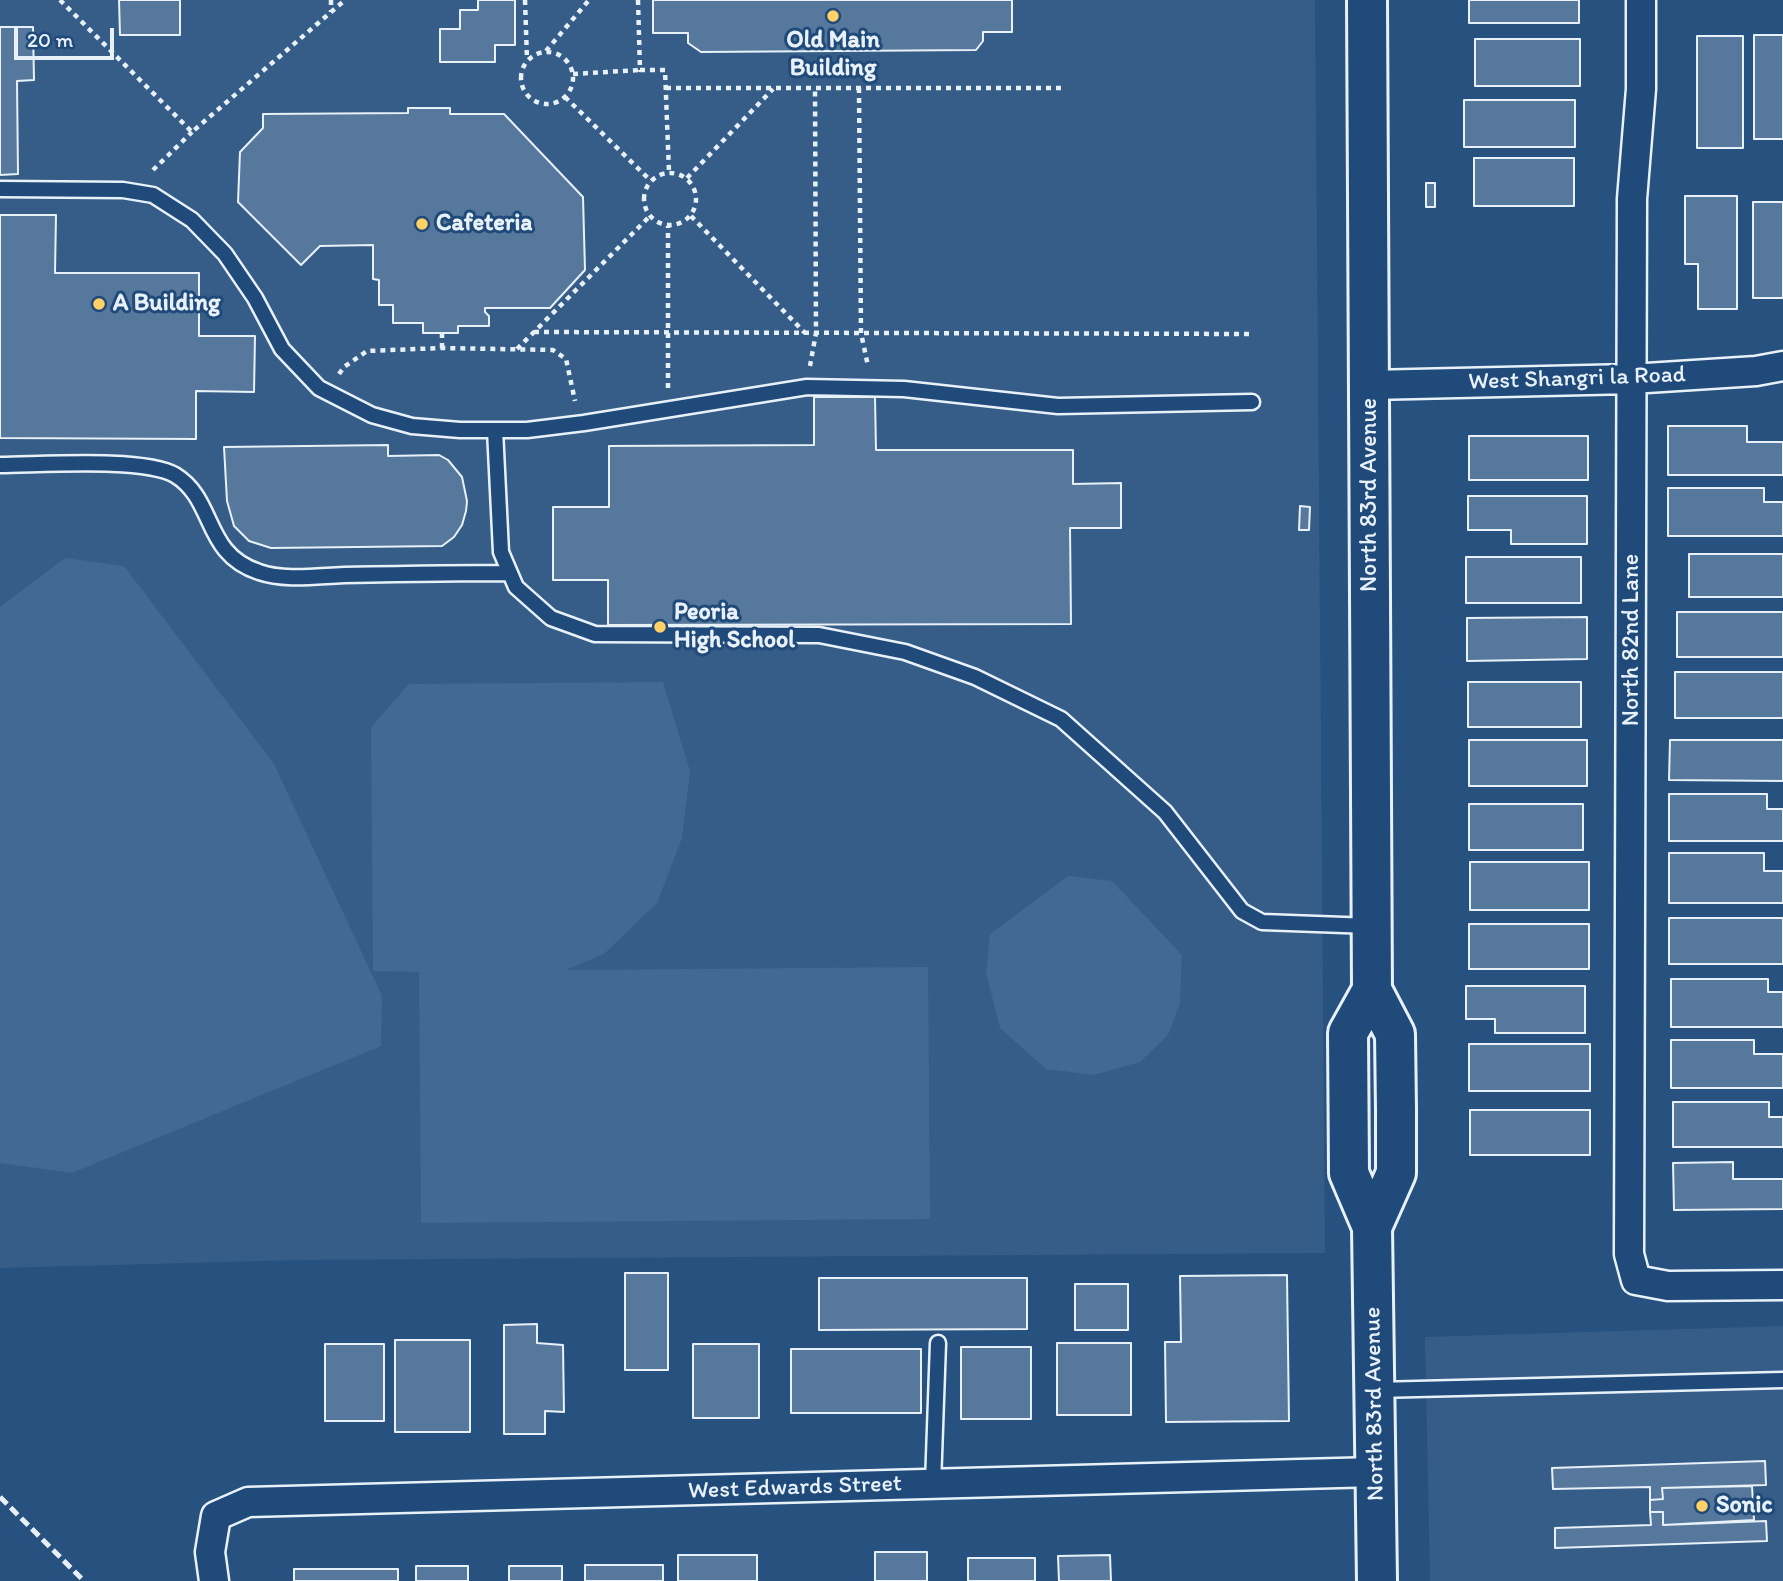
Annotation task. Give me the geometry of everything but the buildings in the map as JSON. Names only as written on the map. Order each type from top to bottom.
[{"type":"main road","name":"North 83rd Avenue","points":[[1367,0],[1372,990],[1348,1033],[1348,1045],[1349,1173],[1372,1227],[1377,1581]]},
{"type":"street","name":"North 82nd Lane","points":[[1641,0],[1641,89],[1632,199],[1629,1254],[1636,1280],[1668,1286],[1783,1285]]},
{"type":"street","name":"West Shangri la Road","points":[[1370,385],[1631,379],[1756,371],[1783,366]]},
{"type":"street","name":"West Edwards Street","points":[[214,1581],[210,1552],[216,1516],[248,1502],[1376,1472]]},
{"type":"lane","points":[[0,189],[132,191],[153,195],[192,220],[225,254],[255,298],[282,349],[319,388],[372,415],[412,426],[527,430],[807,387],[904,388],[1058,406],[1252,402]]},
{"type":"lane","points":[[495,430],[501,552],[516,587],[551,618],[595,634],[819,635],[905,652],[975,677],[1061,719],[1165,812],[1242,911],[1262,922],[1372,926]]},
{"type":"lane","points":[[0,465],[126,464],[158,468],[176,475],[192,490],[225,552],[238,564],[276,576],[510,572]]},
{"type":"lane","points":[[933,1484],[938,1343]]},
{"type":"lane","points":[[1375,1390],[1783,1380]]},
{"type":"path","points":[[60,0],[192,132]]},
{"type":"path","points":[[331,0],[331,12]]},
{"type":"path","points":[[132,191],[192,132],[345,0]]},
{"type":"path","points":[[525,0],[527,61]]},
{"type":"path","points":[[546,51],[589,0]]},
{"type":"path","points":[[638,0],[640,70]]},
{"type":"path","points":[[546,51],[563,57],[569,63],[573,74],[572,88],[554,104],[530,99],[520,83],[520,74],[527,61],[537,53],[546,51]]},
{"type":"path","points":[[573,74],[665,70],[669,172]]},
{"type":"path","points":[[666,88],[1062,88]]},
{"type":"path","points":[[687,178],[774,88]]},
{"type":"path","points":[[807,387],[816,333],[815,88]]},
{"type":"path","points":[[859,88],[861,333],[873,388]]},
{"type":"path","points":[[565,97],[651,181]]},
{"type":"path","points":[[669,172],[687,178],[695,192],[695,208],[691,216],[684,221],[668,226],[650,216],[644,204],[644,195],[651,181],[660,174],[669,172]]},
{"type":"path","points":[[517,350],[650,216]]},
{"type":"path","points":[[691,216],[805,333]]},
{"type":"path","points":[[667,410],[668,226]]},
{"type":"path","points":[[534,332],[1252,334]]},
{"type":"path","points":[[442,333],[442,348]]},
{"type":"path","points":[[325,391],[344,367],[368,351],[442,348],[553,349],[566,359],[579,424]]},
{"type":"shaded area","name":"Peoria High School","points":[[0,0],[1315,0],[1325,1253],[298,1260],[0,1268]]},
{"type":"shaded area","points":[[65,558],[124,566],[274,764],[382,996],[381,1046],[72,1173],[0,1163],[0,607]]},
{"type":"shaded area","points":[[663,682],[690,771],[682,838],[657,903],[604,954],[566,970],[928,967],[930,1219],[421,1223],[419,972],[373,971],[371,727],[409,684]]},
{"type":"shaded area","points":[[1068,876],[1112,881],[1182,955],[1180,1003],[1168,1035],[1140,1062],[1094,1075],[1046,1069],[1000,1028],[986,973],[990,934]]},
{"type":"shaded area","points":[[1783,1326],[1783,1581],[1430,1581],[1425,1337]]},
{"type":"railway","points":[[0,1497],[84,1581]]},
{"type":"place","name":"Old Main Building","points":[[833,16]]},
{"type":"place","name":"Cafeteria","points":[[422,224]]},
{"type":"place","name":"A Building","points":[[99,304]]},
{"type":"place","name":"Peoria High School","points":[[660,627]]},
{"type":"place","name":"Sonic","points":[[1702,1506]]}]
